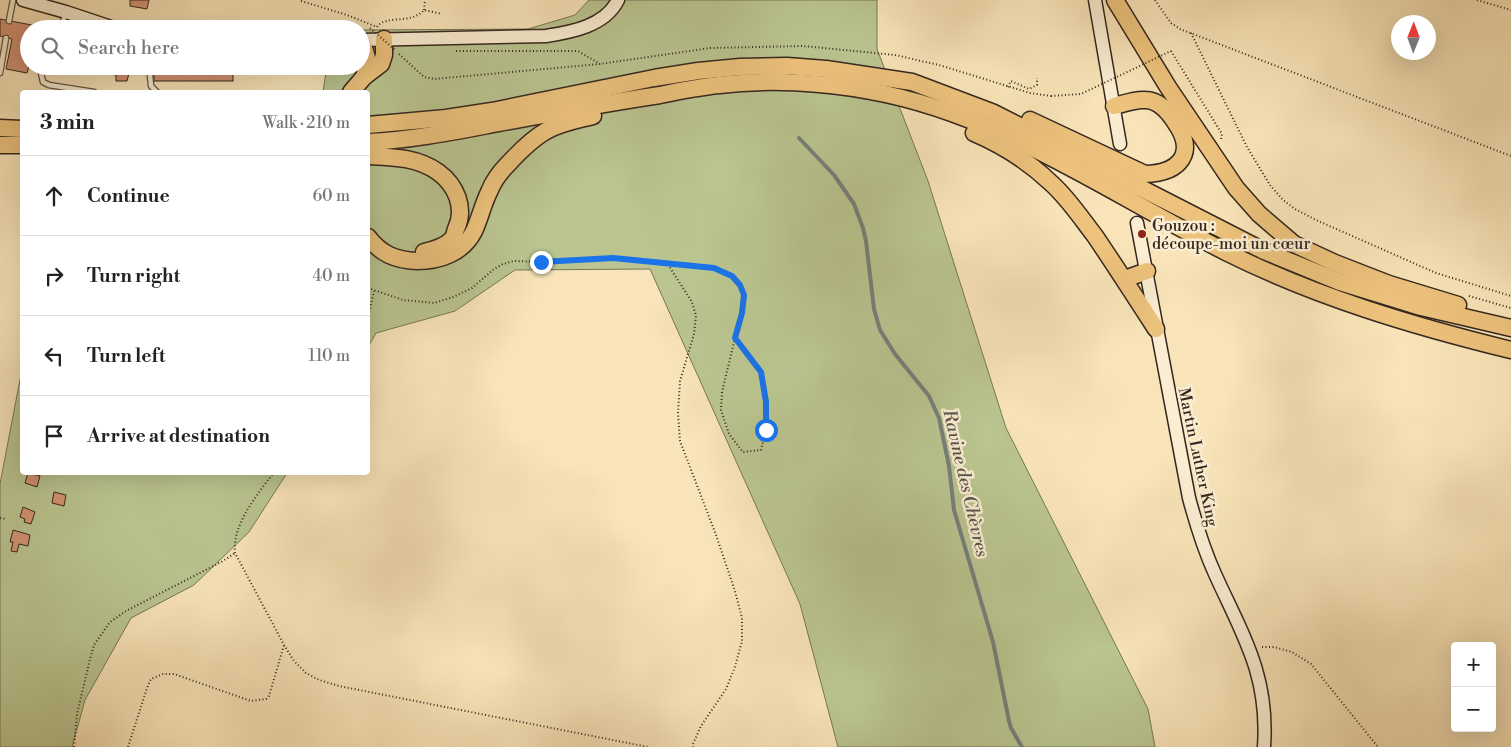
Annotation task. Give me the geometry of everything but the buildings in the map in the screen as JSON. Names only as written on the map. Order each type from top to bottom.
[{"type":"highway","points":[[1115,0],[1168,87],[1236,188],[1259,214],[1294,244],[1335,263],[1389,284],[1447,302],[1511,317]]},
{"type":"highway","points":[[370,73],[380,64],[384,55],[380,35]]},
{"type":"highway","points":[[370,125],[446,118],[492,111],[654,78],[698,71],[740,67],[788,66],[826,69],[939,86],[985,100],[1145,174],[1163,172],[1177,165],[1184,153],[1183,133],[1167,111],[1155,102],[1145,100],[1114,106]]},
{"type":"highway","points":[[353,90],[367,75]]},
{"type":"highway","points":[[912,82],[994,113],[1262,250],[1340,282],[1422,307],[1511,328]]},
{"type":"highway","points":[[800,83],[814,88],[910,108],[948,121],[993,142],[1028,164],[1052,183],[1079,214],[1156,329]]},
{"type":"highway","points":[[370,142],[442,134],[596,105],[721,85],[800,83],[870,91],[932,105],[996,130],[1225,252],[1275,275],[1363,308],[1426,328],[1511,350]]},
{"type":"highway","points":[[370,240],[384,254],[407,260],[430,261],[452,254],[463,246],[473,232],[489,190],[508,164],[545,131],[572,121],[693,96],[721,85]]},
{"type":"highway","points":[[0,128],[20,129]]},
{"type":"highway","points":[[0,145],[20,145]]},
{"type":"highway","points":[[370,156],[400,158],[419,162],[438,172],[457,193],[461,208],[460,221],[452,239],[437,249],[416,253],[394,250],[370,239]]},
{"type":"highway","points":[[1124,279],[1147,270]]},
{"type":"street","points":[[23,0],[67,6],[97,20]]},
{"type":"street","points":[[370,36],[380,35],[442,39],[546,36],[571,32],[598,22],[618,0]]},
{"type":"street","points":[[1090,0],[1098,21]]},
{"type":"street","points":[[1095,0],[1120,144]]},
{"type":"street","name":"Martin Luther King","points":[[1138,223],[1156,329],[1189,498],[1196,526],[1214,573],[1248,646],[1258,674],[1262,692],[1265,732],[1264,747]]},
{"type":"lane","points":[[9,21],[13,0]]},
{"type":"lane","points":[[63,20],[67,6]]},
{"type":"lane","points":[[0,73],[6,38]]},
{"type":"lane","points":[[41,75],[43,82],[49,85],[81,90]]},
{"type":"lane","points":[[149,75],[151,86],[155,90]]},
{"type":"path","points":[[380,35],[380,23],[408,19],[421,14],[424,10],[425,0]]},
{"type":"path","points":[[1156,0],[1171,23],[1180,29],[1511,156]]},
{"type":"path","points":[[1477,0],[1511,10]]},
{"type":"path","points":[[301,1],[347,14],[356,20]]},
{"type":"path","points":[[424,10],[442,14]]},
{"type":"path","points":[[370,29],[380,35]]},
{"type":"path","points":[[1190,33],[1247,147],[1270,185],[1283,200],[1294,209],[1316,220],[1436,273],[1511,296]]},
{"type":"path","points":[[442,39],[457,52],[578,51],[600,64]]},
{"type":"path","points":[[370,41],[424,77],[434,79],[600,64],[710,48],[803,46],[895,55],[939,65],[1030,93],[1051,96],[1081,94],[1171,51],[1222,134],[1221,142]]},
{"type":"path","points":[[1159,54],[1164,62]]},
{"type":"path","points":[[1008,87],[1011,81],[1029,89],[1037,85],[1037,78]]},
{"type":"path","points":[[370,289],[402,300],[434,303],[472,288],[494,269],[514,261],[541,262],[613,258],[714,268],[732,276],[740,285],[744,295],[742,313],[735,338],[722,392],[721,410],[729,434],[743,452],[761,450],[766,430],[766,402],[761,372],[735,338]]},
{"type":"path","points":[[667,264],[692,302],[696,316],[694,334],[680,381],[678,413],[680,441],[716,535],[742,618],[742,641],[735,667],[726,689],[702,726],[693,746],[689,747]]},
{"type":"path","points":[[370,310],[374,291]]},
{"type":"path","points":[[1461,294],[1511,308]]},
{"type":"path","points":[[272,475],[256,496],[246,514],[236,536],[235,553],[284,645],[294,661],[306,673],[326,682],[648,747]]},
{"type":"path","points":[[0,518],[6,519]]},
{"type":"path","points":[[74,747],[77,714],[94,645],[110,622],[126,611],[224,561],[235,553]]},
{"type":"path","points":[[128,747],[151,679],[163,674],[174,674],[251,701],[266,699],[269,696],[284,645]]},
{"type":"path","points":[[1248,646],[1274,647],[1292,652],[1311,664],[1378,747]]},
{"type":"green space","points":[[589,0],[877,0],[877,49],[928,181],[1006,428],[1148,709],[1155,747],[838,747],[800,604],[650,269],[515,270],[455,311],[376,333],[370,344],[370,90],[323,90],[326,75],[370,75],[370,30],[528,29],[575,15]]},
{"type":"green space","points":[[20,379],[20,475],[286,475],[249,532],[194,585],[131,618],[85,700],[72,747],[0,747],[0,484]]},
{"type":"waterway","name":"Ravine des Chèvres","points":[[799,138],[834,175],[854,204],[866,241],[874,309],[880,330],[895,354],[929,396],[939,418],[949,466],[954,510],[993,642],[1011,728],[1022,747]]},
{"type":"place","name":"Gouzou : découpe-moi un cœur","points":[[1142,234]]},
{"type":"route","points":[[541,262],[613,258],[714,268],[732,276],[740,285],[744,295],[742,313],[735,338],[761,372],[766,402],[766,430]]}]
